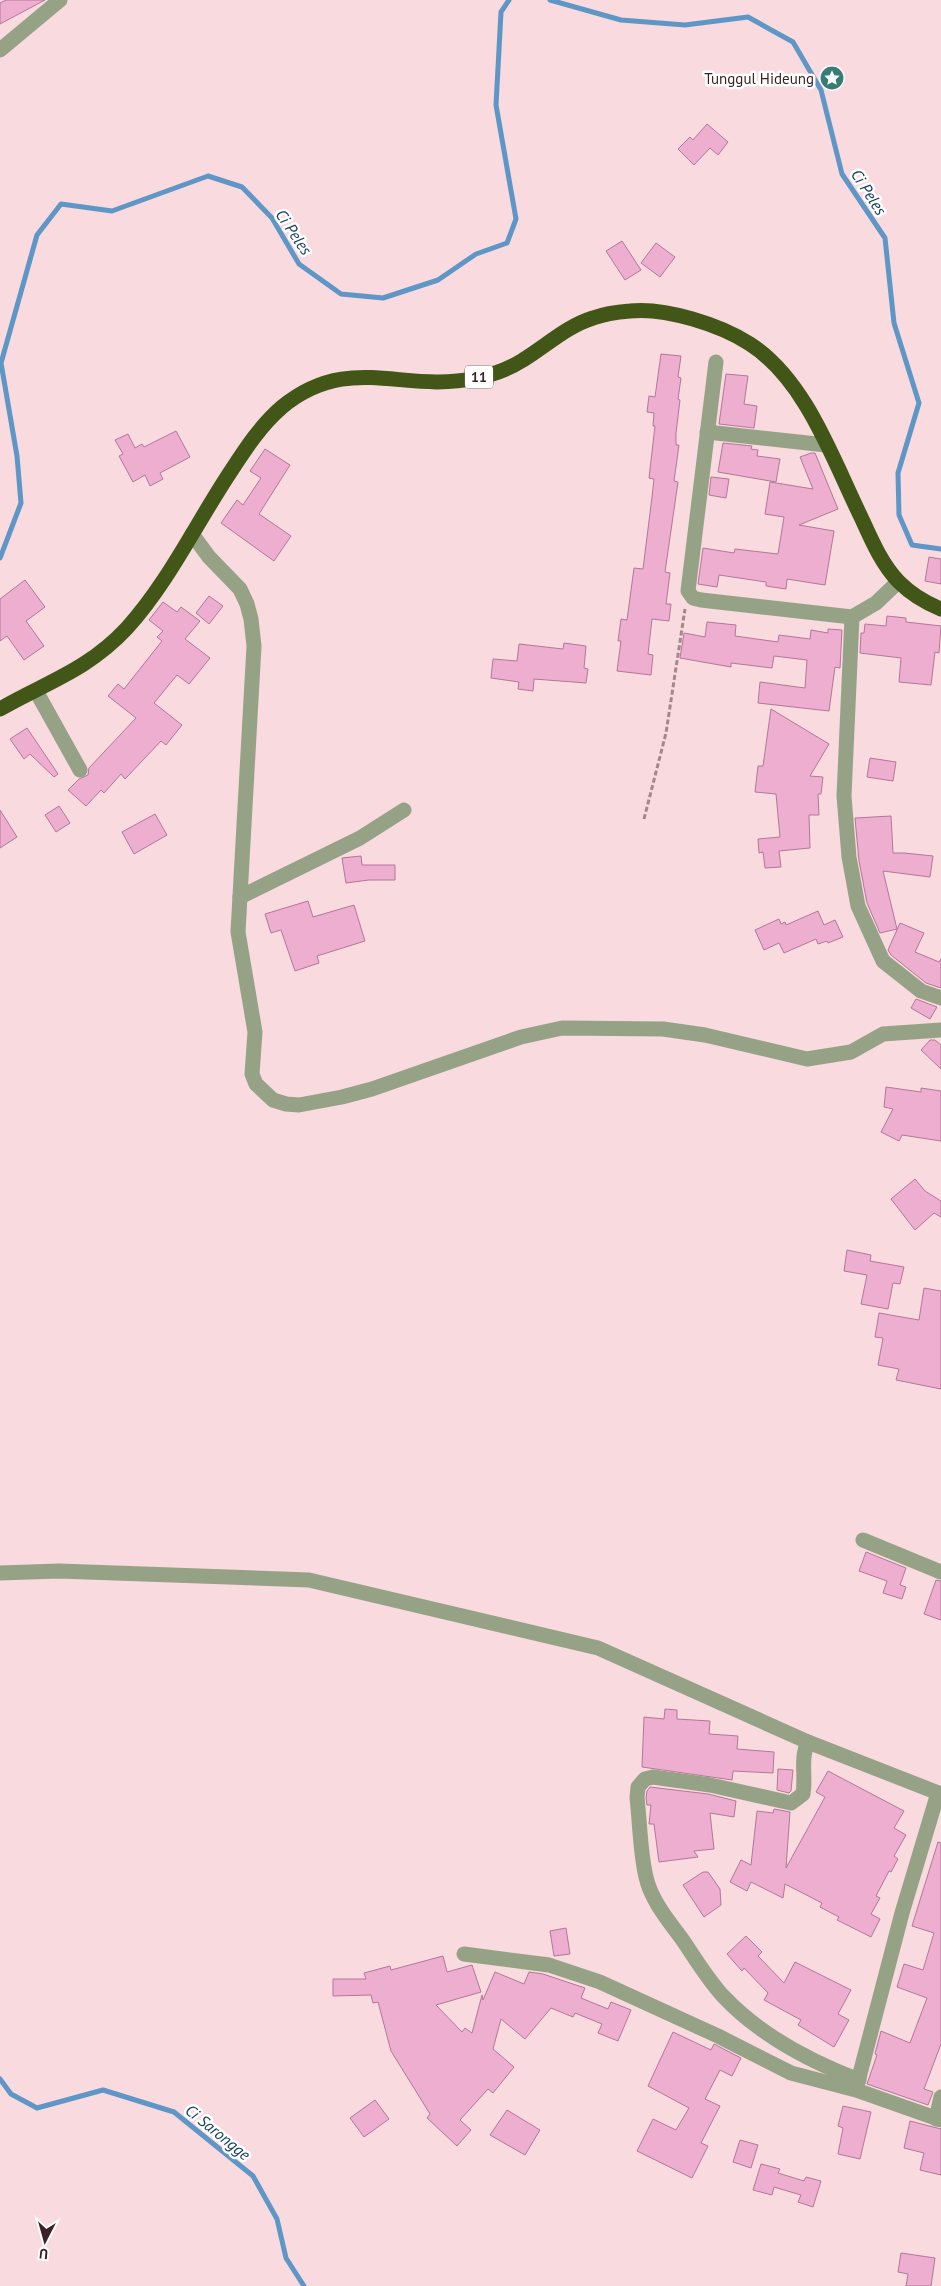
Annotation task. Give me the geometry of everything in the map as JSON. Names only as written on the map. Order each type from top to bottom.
[{"type":"highway","name":"11","points":[[0,709],[84,666],[116,639],[140,612],[251,440],[280,409],[312,387],[331,380],[349,377],[438,382],[474,378],[511,367],[568,330],[591,318],[634,310],[696,320],[749,343],[778,368],[792,385],[818,427],[870,536],[898,582],[918,598],[941,609]]},
{"type":"street","points":[[0,50],[60,0]]},
{"type":"street","points":[[716,362],[688,591],[693,598],[852,616],[876,603],[898,582]]},
{"type":"street","points":[[707,432],[826,445]]},
{"type":"street","points":[[192,534],[209,557],[240,590],[251,619],[254,646],[238,932],[255,1032],[252,1074],[256,1084],[273,1100],[286,1104],[311,1104],[372,1089],[521,1037],[562,1028],[663,1030],[705,1035],[807,1060],[852,1052],[883,1034],[941,1030]]},
{"type":"street","points":[[852,616],[844,796],[850,857],[858,906],[883,961],[921,991],[941,998]]},
{"type":"street","points":[[36,691],[80,770]]},
{"type":"street","points":[[240,897],[360,838],[404,810]]},
{"type":"street","points":[[863,1540],[941,1572]]},
{"type":"street","points":[[0,1573],[59,1570],[309,1580],[598,1648],[808,1742],[940,1794],[902,1913],[857,2085]]},
{"type":"street","points":[[808,1742],[804,1750],[805,1783],[803,1794],[791,1803],[710,1785],[653,1777],[645,1778],[638,1787],[637,1798],[646,1876],[653,1895],[664,1915],[723,1996],[757,2026],[820,2065],[857,2085],[939,2119],[941,2097]]},
{"type":"street","points":[[464,1954],[548,1965],[600,1982],[718,2036],[792,2073],[857,2085]]},
{"type":"street","points":[[792,2073],[820,2065]]},
{"type":"path","points":[[644,818],[666,733],[688,591]]},
{"type":"building","points":[[6,0],[45,0],[0,24],[0,3]]},
{"type":"building","points":[[707,124],[728,142],[718,155],[710,148],[694,165],[678,149],[690,137],[693,140]]},
{"type":"building","points":[[622,241],[641,270],[625,280],[606,251]]},
{"type":"building","points":[[656,243],[675,257],[660,277],[641,263]]},
{"type":"building","points":[[661,354],[681,356],[678,377],[681,378],[678,399],[680,400],[676,433],[676,445],[679,445],[674,481],[678,482],[665,572],[670,573],[666,604],[671,604],[669,621],[652,619],[648,654],[653,655],[651,675],[617,671],[621,641],[618,641],[621,619],[627,620],[634,568],[643,569],[654,479],[649,478],[655,426],[653,426],[654,413],[647,412],[649,396],[655,397]]},
{"type":"building","points":[[726,374],[748,376],[744,404],[757,406],[754,428],[719,424]]},
{"type":"building","points":[[176,431],[190,457],[160,473],[163,479],[150,486],[145,475],[133,482],[119,456],[123,454],[115,440],[128,434],[135,448],[142,444],[144,447]]},
{"type":"building","points":[[723,443],[752,446],[751,449],[758,450],[757,456],[780,459],[776,482],[718,472]]},
{"type":"building","points":[[265,449],[290,465],[259,514],[291,536],[274,561],[221,523],[237,500],[243,505],[261,478],[250,471]]},
{"type":"building","points":[[815,453],[838,509],[799,525],[834,531],[825,585],[787,579],[786,589],[766,586],[766,582],[719,575],[717,587],[698,584],[703,548],[734,553],[735,549],[778,554],[784,517],[765,514],[770,482],[813,489],[800,457]]},
{"type":"building","points":[[711,477],[729,479],[726,498],[709,495]]},
{"type":"building","points":[[929,557],[941,559],[941,584],[925,581]]},
{"type":"building","points":[[25,580],[45,607],[26,621],[44,646],[24,660],[7,636],[0,641],[0,599]]},
{"type":"building","points":[[209,596],[223,606],[209,624],[196,613]]},
{"type":"building","points":[[163,602],[177,612],[181,607],[200,621],[185,639],[210,658],[189,684],[177,675],[154,703],[182,725],[166,745],[161,741],[125,779],[121,774],[104,793],[101,790],[86,806],[68,790],[79,779],[88,775],[89,768],[136,718],[108,696],[118,684],[124,689],[162,641],[157,637],[163,631],[149,620]]},
{"type":"building","points":[[887,616],[906,618],[906,622],[941,626],[939,653],[935,652],[931,685],[899,682],[901,658],[860,653],[861,633],[864,633],[865,624],[886,626]]},
{"type":"building","points":[[707,622],[736,625],[735,636],[778,642],[779,635],[810,639],[811,630],[828,633],[828,629],[842,630],[840,668],[835,667],[829,711],[758,703],[760,682],[805,688],[807,660],[774,656],[772,668],[731,663],[731,667],[680,658],[684,633],[705,637]]},
{"type":"building","points":[[564,643],[586,646],[584,668],[588,669],[586,683],[534,679],[533,691],[518,689],[519,682],[491,678],[493,659],[517,661],[519,644],[563,649]]},
{"type":"building","points":[[771,709],[829,744],[810,776],[823,777],[821,794],[818,794],[819,815],[809,815],[810,848],[779,851],[781,867],[765,868],[763,852],[759,853],[758,839],[780,837],[776,794],[755,792],[758,766],[763,766]]},
{"type":"building","points":[[27,728],[58,774],[54,777],[30,754],[24,759],[10,739]]},
{"type":"building","points":[[870,758],[896,762],[893,781],[867,777]]},
{"type":"building","points":[[59,806],[70,823],[56,832],[45,815]]},
{"type":"building","points":[[0,810],[17,837],[0,848]]},
{"type":"building","points":[[155,814],[167,835],[134,854],[122,832]]},
{"type":"building","points":[[891,816],[893,853],[933,856],[930,877],[883,871],[897,929],[880,933],[867,903],[859,861],[855,818]]},
{"type":"building","points":[[361,856],[362,865],[395,865],[395,880],[369,880],[346,883],[342,858]]},
{"type":"building","points":[[308,901],[313,917],[354,905],[365,941],[317,956],[319,963],[295,971],[281,930],[271,933],[265,914]]},
{"type":"building","points":[[818,911],[824,925],[835,920],[843,937],[828,943],[827,941],[818,944],[816,939],[784,953],[779,943],[764,950],[755,930],[779,919],[781,924],[785,922],[786,925]]},
{"type":"building","points":[[900,923],[924,933],[915,952],[939,962],[941,959],[941,988],[926,983],[891,955],[888,950]]},
{"type":"building","points":[[916,999],[937,1007],[930,1019],[911,1008]]},
{"type":"building","points":[[930,1040],[935,1040],[941,1045],[941,1069],[921,1050]]},
{"type":"building","points":[[886,1087],[921,1092],[921,1088],[941,1091],[941,1141],[902,1135],[899,1141],[881,1132],[893,1109],[884,1107]]},
{"type":"building","points":[[915,1179],[925,1191],[941,1201],[941,1217],[934,1213],[915,1230],[891,1199]]},
{"type":"building","points":[[847,1250],[871,1255],[870,1261],[904,1267],[900,1284],[893,1283],[888,1309],[861,1304],[867,1275],[844,1271]]},
{"type":"building","points":[[924,1288],[941,1291],[941,1389],[896,1380],[899,1369],[878,1365],[883,1338],[875,1337],[879,1313],[919,1320]]},
{"type":"building","points":[[866,1552],[906,1568],[900,1585],[906,1587],[902,1599],[883,1593],[887,1581],[859,1571]]},
{"type":"building","points":[[936,1580],[941,1581],[941,1620],[924,1614]]},
{"type":"building","points":[[665,1709],[677,1710],[677,1719],[710,1721],[709,1734],[738,1736],[737,1749],[774,1752],[773,1773],[733,1771],[732,1780],[642,1767],[644,1717],[664,1719]]},
{"type":"building","points":[[778,1769],[793,1770],[791,1791],[789,1793],[777,1790]]},
{"type":"building","points":[[828,1771],[904,1811],[894,1828],[906,1835],[894,1856],[898,1859],[891,1872],[889,1871],[876,1896],[880,1898],[871,1914],[880,1919],[871,1937],[837,1920],[839,1917],[820,1907],[822,1903],[785,1884],[783,1898],[751,1882],[747,1891],[730,1882],[741,1860],[751,1865],[757,1811],[773,1813],[774,1809],[790,1812],[786,1868],[825,1797],[816,1792]]},
{"type":"building","points":[[650,1787],[708,1794],[736,1801],[734,1817],[710,1813],[714,1849],[694,1851],[698,1857],[659,1862],[654,1824],[649,1824],[651,1805],[647,1805],[646,1798]]},
{"type":"building","points":[[938,1842],[941,1843],[941,2044],[924,2089],[933,2092],[928,2105],[867,2084],[877,2055],[875,2054],[881,2031],[910,2043],[927,1998],[897,1987],[904,1964],[923,1970],[934,1933],[912,1926]]},
{"type":"building","points":[[703,1872],[708,1872],[720,1889],[721,1905],[704,1917],[683,1885]]},
{"type":"building","points":[[566,1928],[570,1954],[554,1956],[550,1931]]},
{"type":"building","points":[[746,1936],[762,1952],[758,1956],[784,1983],[795,1962],[851,1990],[838,2014],[849,2020],[834,2047],[798,2025],[801,2020],[764,2000],[768,1993],[744,1968],[742,1971],[727,1954]]},
{"type":"building","points":[[443,1956],[447,1972],[472,1965],[481,1992],[436,2005],[462,2032],[465,2028],[472,2033],[482,1995],[483,2000],[495,1972],[524,1984],[529,1972],[543,1974],[585,1988],[581,1998],[608,2009],[611,2002],[631,2010],[618,2041],[598,2033],[602,2024],[575,2013],[573,2017],[551,2008],[525,2039],[501,2019],[493,2049],[514,2067],[493,2093],[488,2089],[460,2120],[471,2130],[457,2146],[427,2118],[430,2114],[391,2051],[378,2002],[373,2003],[371,1995],[333,1996],[333,1979],[366,1979],[364,1973],[390,1966],[391,1970]]},
{"type":"building","points":[[673,2032],[711,2050],[714,2044],[741,2058],[732,2076],[720,2070],[705,2099],[720,2106],[701,2143],[708,2146],[692,2178],[637,2151],[653,2119],[676,2130],[689,2108],[648,2086]]},
{"type":"building","points":[[375,2100],[389,2119],[364,2137],[350,2118]]},
{"type":"building","points":[[843,2106],[871,2112],[860,2159],[838,2154],[843,2128],[838,2126]]},
{"type":"building","points":[[507,2110],[540,2130],[525,2155],[490,2135]]},
{"type":"building","points":[[910,2121],[941,2129],[941,2175],[920,2170],[924,2153],[904,2148]]},
{"type":"building","points":[[740,2140],[758,2145],[751,2168],[733,2162]]},
{"type":"building","points":[[761,2164],[780,2169],[778,2173],[804,2181],[806,2177],[821,2181],[813,2207],[798,2202],[801,2195],[774,2187],[772,2195],[753,2190]]},
{"type":"building","points":[[901,2253],[935,2258],[931,2286],[906,2286],[908,2274],[898,2272]]},
{"type":"waterway","name":"Ci Peles","points":[[0,558],[21,503],[17,456],[1,363],[37,235],[61,204],[112,211],[208,176],[242,187],[272,218],[299,264],[341,294],[383,298],[438,280],[476,254],[507,243],[516,219],[496,105],[501,12],[509,0]]},
{"type":"waterway","name":"Ci Peles","points":[[550,0],[621,20],[685,25],[748,17],[793,42],[821,90],[842,174],[885,238],[894,323],[919,403],[898,473],[899,515],[912,545],[941,549]]},
{"type":"waterway","name":"Ci Sarongge","points":[[0,2079],[11,2094],[37,2108],[103,2090],[174,2112],[253,2176],[277,2219],[286,2258],[304,2286]]},
{"type":"place","name":"Tunggul Hideung","points":[[832,78]]}]
